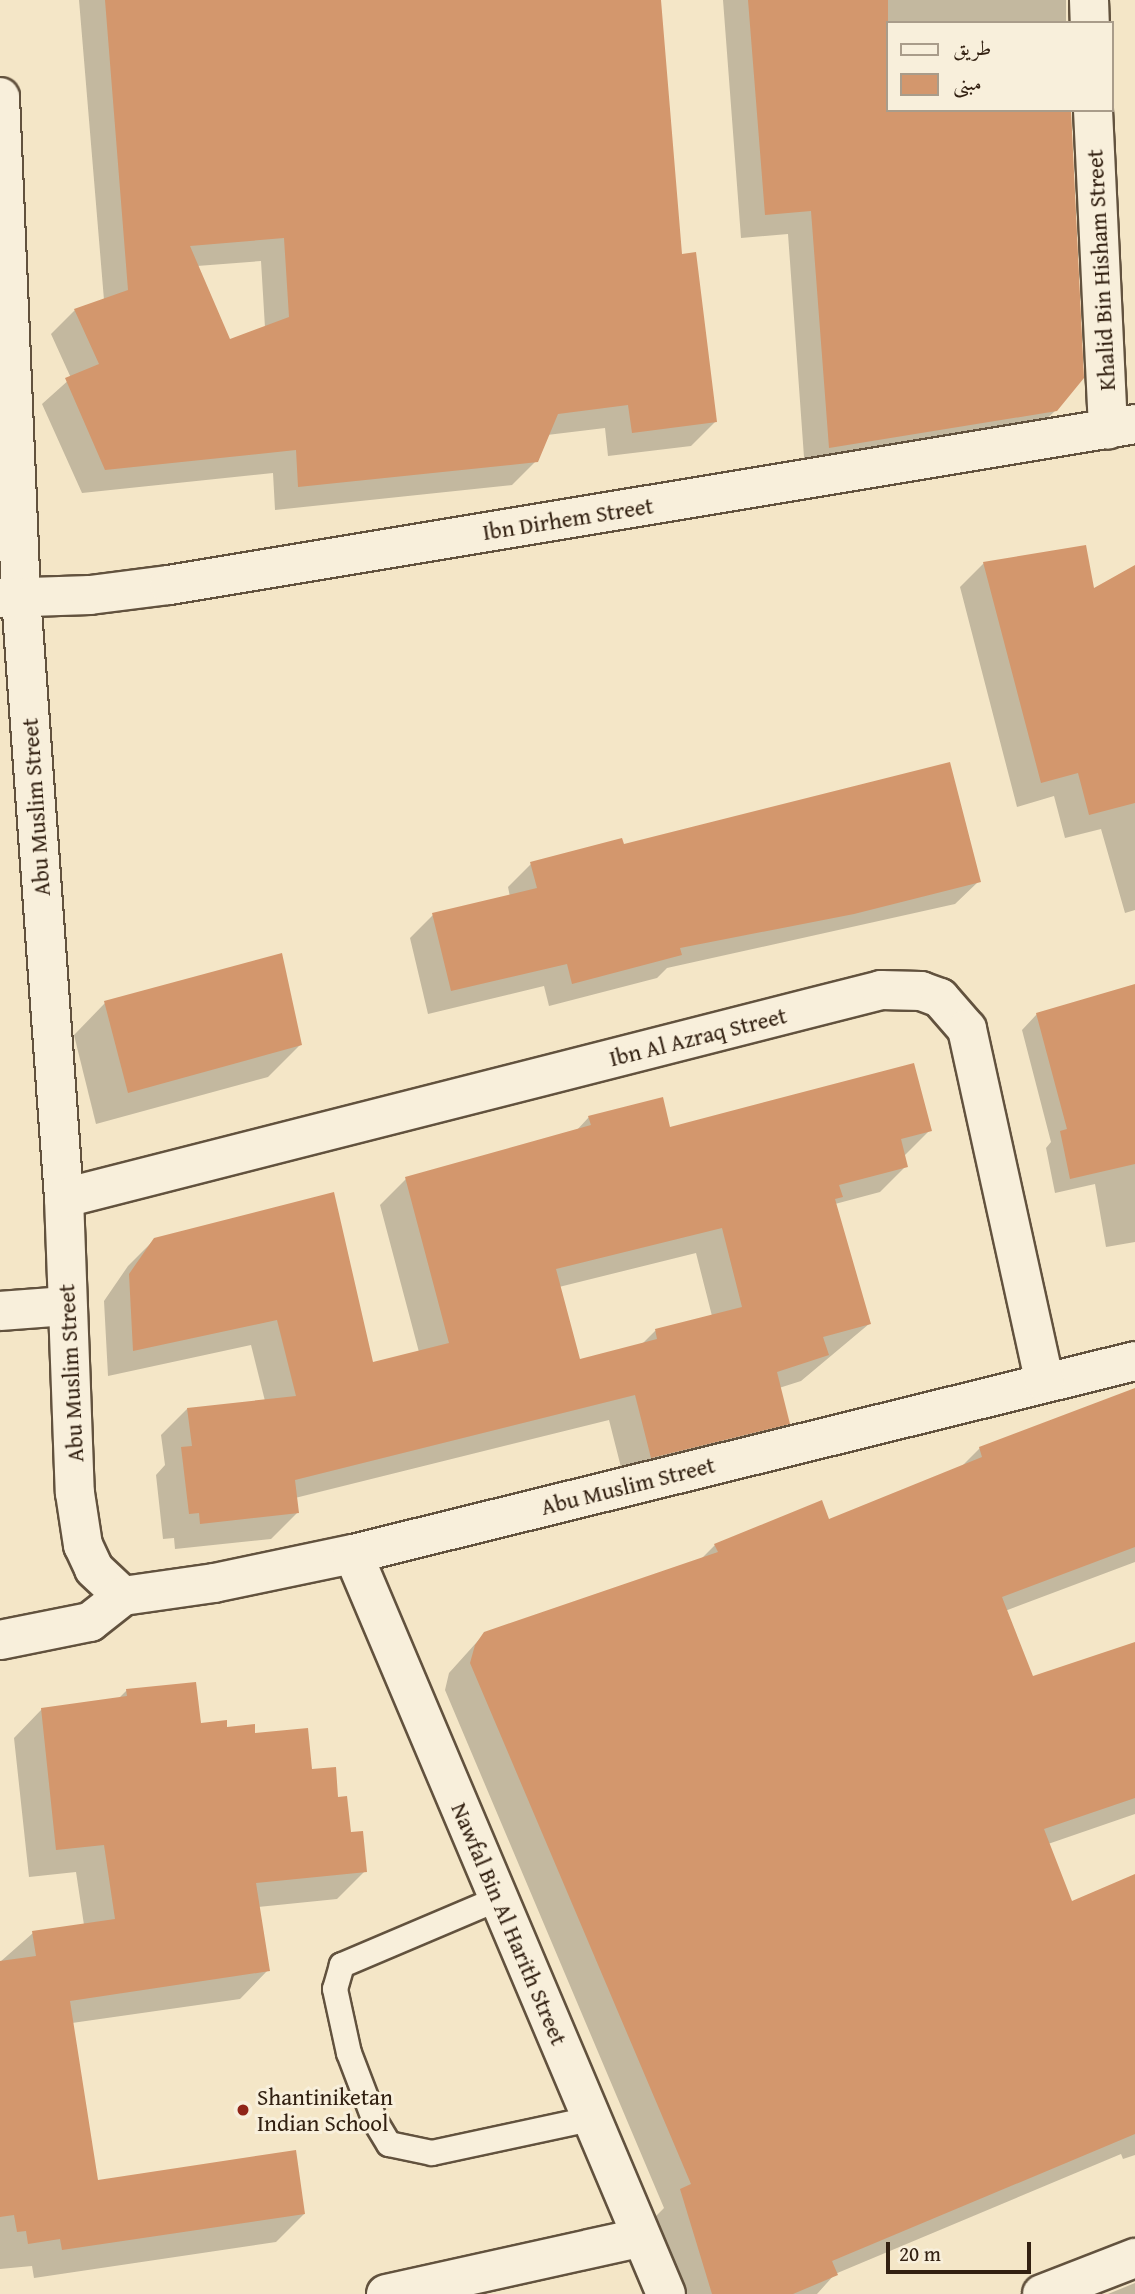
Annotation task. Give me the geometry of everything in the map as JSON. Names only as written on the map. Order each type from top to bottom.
[{"type":"street","points":[[1089,0],[1090,21]]},
{"type":"street","name":"Abu Muslim Street","points":[[0,97],[10,598],[64,1198],[75,1493],[83,1545],[94,1569],[123,1596],[214,1583],[353,1554],[1135,1361]]},
{"type":"street","name":"Khalid Bin Hisham Street","points":[[1093,112],[1121,427]]},
{"type":"street","name":"Ibn Dirhem Street","points":[[10,598],[169,585],[1121,427]]},
{"type":"street","name":"Ibn Al Azraq Street","points":[[64,1198],[881,990],[921,991],[940,998],[967,1029],[1045,1383]]},
{"type":"street","points":[[0,1311],[67,1306]]},
{"type":"street","name":"Nawfal Bin Al Harith Street","points":[[353,1554],[500,1898],[639,2238],[666,2294]]},
{"type":"street","points":[[0,1640],[90,1622],[123,1596]]},
{"type":"street","points":[[386,2294],[639,2238]]},
{"type":"street","points":[[1058,2291],[1135,2259]]},
{"type":"lane","points":[[500,1898],[342,1965],[335,1989],[349,2053],[375,2120],[390,2144],[432,2153],[591,2119]]},
{"type":"building","points":[[105,0],[661,0],[682,254],[696,252],[717,422],[632,433],[628,405],[558,414],[538,462],[298,487],[296,450],[105,470],[65,378],[99,364],[74,309],[128,290]],"holes":[[[284,238],[289,317],[230,339],[190,246]]]},
{"type":"building","points":[[748,0],[888,0],[886,112],[1071,112],[1084,378],[1057,411],[829,448],[811,211],[765,215]]},
{"type":"building","points":[[1086,545],[1094,588],[1135,565],[1135,803],[1089,815],[1078,773],[1041,783],[983,562]]},
{"type":"building","points":[[950,762],[981,882],[854,914],[680,948],[682,955],[572,984],[567,964],[451,991],[432,913],[537,888],[530,862],[622,838],[624,844]]},
{"type":"building","points":[[282,953],[302,1045],[128,1093],[104,1001]]},
{"type":"building","points":[[1135,984],[1135,1164],[1070,1179],[1060,1131],[1067,1129],[1036,1013]]},
{"type":"building","points":[[914,1063],[932,1131],[901,1139],[908,1167],[839,1185],[843,1197],[835,1199],[871,1324],[823,1337],[829,1355],[777,1372],[790,1424],[651,1458],[635,1395],[295,1480],[299,1513],[200,1524],[199,1513],[189,1514],[181,1447],[192,1446],[187,1408],[296,1396],[277,1320],[133,1351],[129,1274],[154,1238],[334,1192],[373,1362],[449,1343],[405,1177],[591,1125],[588,1116],[663,1097],[670,1127]],"holes":[[[722,1228],[742,1307],[655,1329],[657,1339],[580,1359],[556,1269]]]},
{"type":"building","points":[[1135,1388],[1135,1547],[1002,1597],[1033,1676],[1135,1642],[1135,1798],[1044,1829],[1072,1901],[1135,1874],[1135,2134],[832,2261],[838,2275],[793,2294],[712,2294],[680,2189],[691,2184],[470,1663],[475,1645],[484,1632],[718,1552],[714,1544],[822,1500],[829,1519],[982,1457],[979,1447]]},
{"type":"building","points":[[196,1682],[201,1723],[227,1720],[227,1727],[255,1724],[255,1733],[308,1728],[312,1769],[336,1767],[338,1797],[347,1796],[351,1832],[363,1831],[367,1872],[256,1883],[270,1971],[70,2001],[98,2180],[296,2150],[305,2214],[62,2250],[60,2239],[28,2244],[26,2231],[17,2232],[14,2215],[0,2217],[0,1961],[36,1956],[32,1931],[115,1919],[104,1845],[56,1850],[41,1708],[127,1696],[126,1689]]},
{"type":"place","name":"Shantiniketan Indian School","points":[[243,2110]]}]
